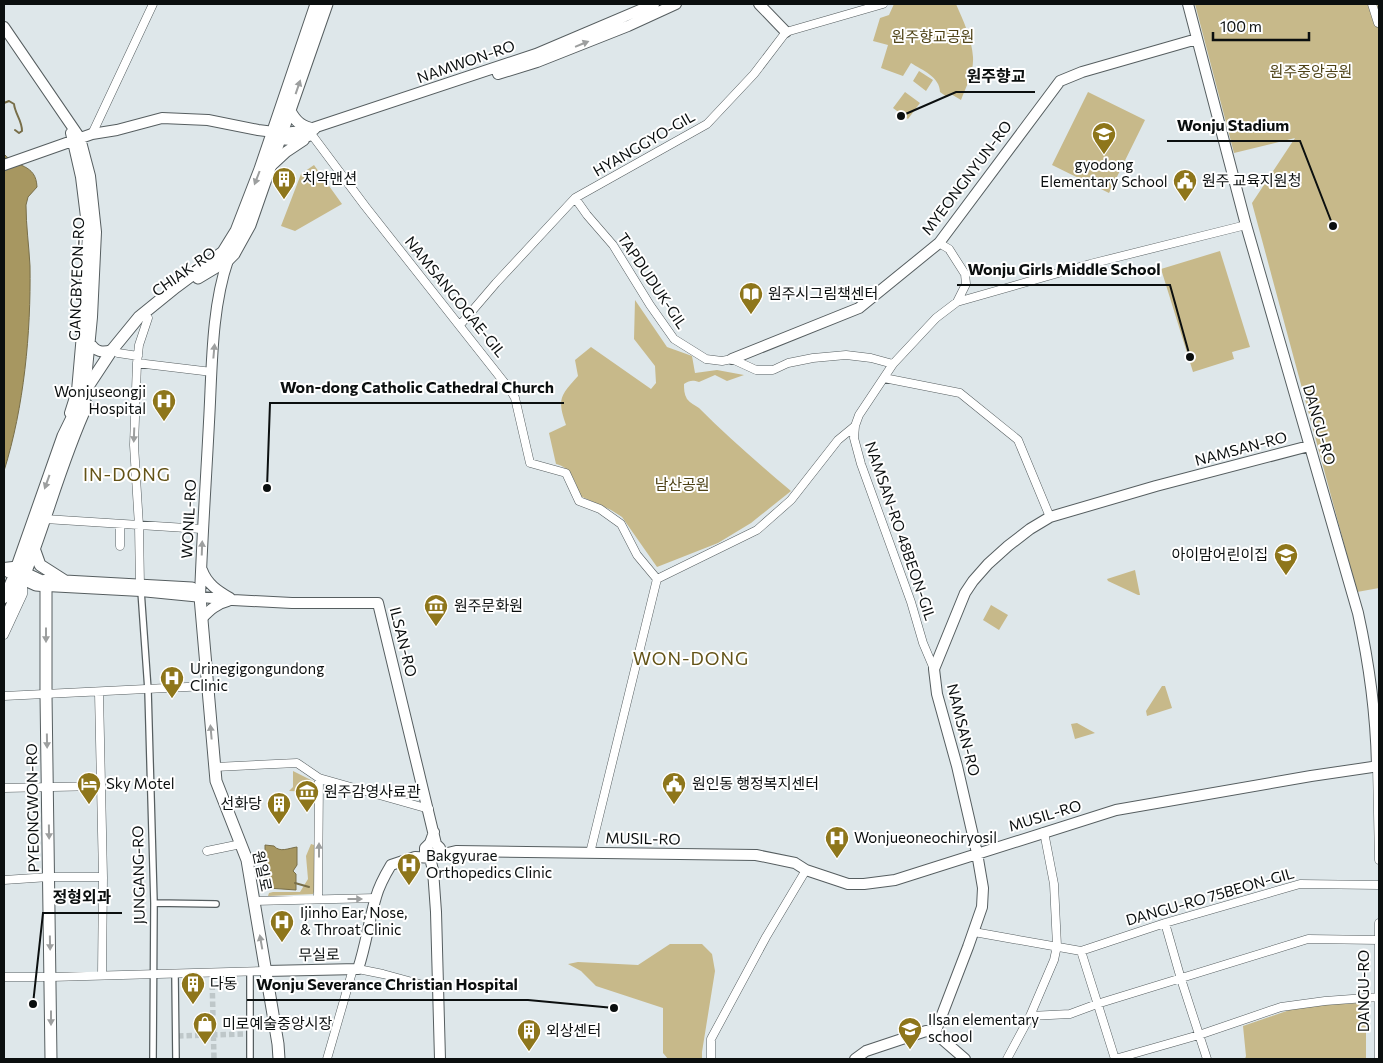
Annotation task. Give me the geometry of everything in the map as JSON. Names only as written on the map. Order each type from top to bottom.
[{"type":"main road","name":"CHIAK-RO","points":[[85,391],[139,317],[224,252],[236,231],[276,136],[316,4]]},
{"type":"main road","name":"CHIAK-RO","points":[[15,572],[68,436],[115,352],[148,318],[191,283],[228,260],[234,254],[250,225],[272,165],[276,136],[290,111],[327,4]]},
{"type":"main road","points":[[290,111],[294,118],[313,132]]},
{"type":"main road","name":"GANGBYEON-RO","points":[[68,436],[85,391]]},
{"type":"main road","name":"CHIAK-RO","points":[[15,572],[35,550],[68,436]]},
{"type":"main road","points":[[35,550],[40,565],[65,581],[140,588],[192,588],[200,597]]},
{"type":"main road","points":[[15,572],[36,585],[46,583]]},
{"type":"main road","name":"PYEONGWON-RO","points":[[46,583],[51,1059]]},
{"type":"main road","name":"WONIL-RO","points":[[200,597],[215,767],[213,781]]},
{"type":"main road","name":"원일로","points":[[213,781],[247,860],[279,1059]]},
{"type":"street","points":[[92,134],[153,4]]},
{"type":"street","name":"NAMWON-RO","points":[[313,132],[536,54],[654,4]]},
{"type":"street","name":"NAMWON-RO","points":[[4,165],[92,134],[117,130],[162,118],[208,120],[258,130],[276,136],[313,132],[536,62],[628,26],[676,4]]},
{"type":"street","points":[[759,4],[786,32],[883,4]]},
{"type":"street","name":"DANGU-RO","points":[[1188,4],[1246,224],[1339,546],[1366,648],[1378,766],[1379,860]]},
{"type":"street","points":[[1372,4],[1378,23]]},
{"type":"street","name":"GANGBYEON-RO","points":[[4,27],[70,125],[90,176],[96,232],[92,317],[85,391]]},
{"type":"street","name":"HYANGGYO-GIL","points":[[460,325],[496,283],[576,198],[707,124],[754,74],[786,32]]},
{"type":"street","name":"MYEONGNYUN-RO","points":[[732,358],[859,308],[939,243],[1060,81],[1082,72],[1198,39]]},
{"type":"street","points":[[272,165],[313,132]]},
{"type":"street","name":"NAMSANGOGAE-GIL","points":[[313,132],[365,206],[492,365],[515,398],[530,463],[566,473],[579,501],[600,509],[621,524],[637,555],[657,579]]},
{"type":"street","name":"GANGBYEON-RO","points":[[68,436],[77,391],[88,233],[76,139]]},
{"type":"street","name":"TAPDUDUK-GIL","points":[[576,198],[587,215],[613,245],[650,305],[674,339],[706,359],[722,361],[732,358],[756,370],[773,370],[788,363],[846,355],[871,358],[893,364]]},
{"type":"street","name":"NAMSAN-RO 48BEON-GIL","points":[[934,668],[923,643],[911,602],[861,464],[854,438],[859,414],[893,364],[936,318],[957,302],[1090,264],[1246,224]]},
{"type":"street","points":[[939,243],[949,250],[965,274],[966,284],[957,302]]},
{"type":"street","name":"WONIL-RO","points":[[200,597],[202,530],[212,372],[220,288],[228,260]]},
{"type":"street","name":"JUNGANG-RO","points":[[148,318],[139,345],[137,360],[134,445],[139,526],[140,588],[148,690],[154,903],[153,1059]]},
{"type":"street","points":[[90,342],[93,348],[102,353],[115,352],[137,360],[212,372]]},
{"type":"street","points":[[884,378],[960,394],[1018,440],[1050,518]]},
{"type":"street","points":[[590,853],[657,579],[757,530],[791,500],[838,440],[855,426]]},
{"type":"street","name":"NAMSAN-RO","points":[[935,1033],[982,907],[983,888],[977,854],[937,694],[934,668],[973,581],[1008,546],[1030,529],[1050,518],[1156,486],[1310,446]]},
{"type":"street","points":[[45,519],[202,530]]},
{"type":"street","points":[[120,524],[120,546]]},
{"type":"street","points":[[201,566],[206,580],[221,593],[233,600]]},
{"type":"street","points":[[4,598],[15,572]]},
{"type":"street","points":[[4,621],[15,572]]},
{"type":"street","points":[[4,635],[23,594],[15,572]]},
{"type":"street","points":[[46,583],[65,581]]},
{"type":"street","points":[[46,583],[140,588]]},
{"type":"street","name":"ILSAN-RO","points":[[200,597],[292,603],[378,603],[434,831],[433,870],[438,989]]},
{"type":"street","points":[[202,618],[220,603],[233,600]]},
{"type":"street","points":[[4,696],[99,693],[207,686]]},
{"type":"street","points":[[99,693],[103,877],[102,975]]},
{"type":"street","points":[[215,767],[297,764],[320,778],[429,809]]},
{"type":"street","name":"MUSIL-RO","points":[[433,851],[756,855],[795,863],[806,870],[848,884],[864,884],[895,880],[1116,810],[1378,766]]},
{"type":"street","points":[[318,899],[320,778]]},
{"type":"street","points":[[4,788],[101,786]]},
{"type":"street","points":[[1007,1059],[1030,1016],[1054,960],[1056,946],[1054,884],[1044,832]]},
{"type":"street","points":[[206,851],[241,844]]},
{"type":"street","name":"무실로","points":[[266,971],[355,969],[364,950],[376,898],[391,865],[433,851]]},
{"type":"street","points":[[711,1059],[711,1040],[766,937],[806,870]]},
{"type":"street","points":[[4,880],[49,876],[103,877]]},
{"type":"street","name":"DANGU-RO 75BEON-GIL","points":[[974,932],[1081,951],[1166,923],[1300,884],[1379,885]]},
{"type":"street","points":[[253,901],[376,898]]},
{"type":"street","points":[[154,903],[216,904]]},
{"type":"street","points":[[1166,923],[1206,1059]]},
{"type":"street","name":"DANGU-RO","points":[[1379,923],[1379,1059]]},
{"type":"street","points":[[1030,1016],[1070,1014],[1308,938],[1379,940]]},
{"type":"street","points":[[1081,951],[1115,1059],[1199,1035],[1281,1007],[1325,1001],[1379,997]]},
{"type":"street","points":[[327,1059],[355,969],[384,974],[438,989],[440,1059]]},
{"type":"street","points":[[4,977],[153,973],[212,974],[266,971]]},
{"type":"street","points":[[250,972],[248,1034],[250,1059]]},
{"type":"street","points":[[175,974],[176,1059]]},
{"type":"street","points":[[855,1059],[866,1051],[926,1031],[935,1033],[965,1059]]},
{"type":"green space","name":"원주향교공원","points":[[894,4],[956,4],[969,37],[973,57],[971,74],[961,100],[951,94],[947,97],[940,92],[934,78],[911,63],[903,76],[881,68],[888,45],[873,41],[880,18],[889,15]]},
{"type":"green space","name":"원주중앙공원","points":[[1195,4],[1379,4],[1379,588],[1357,592],[1252,203],[1295,138],[1234,153]]},
{"type":"green space","points":[[919,71],[933,80],[926,91],[913,81]]},
{"type":"green space","points":[[905,92],[920,103],[908,119],[893,108]]},
{"type":"green space","points":[[1088,92],[1145,120],[1109,193],[1052,165]]},
{"type":"green space","points":[[314,165],[342,204],[295,231],[281,226],[301,174]]},
{"type":"green space","points":[[1220,251],[1250,347],[1232,352],[1234,359],[1193,372],[1161,269]]},
{"type":"green space","name":"남산공원","points":[[635,300],[667,347],[692,356],[695,373],[717,370],[744,375],[727,381],[715,375],[699,382],[690,381],[684,384],[685,395],[690,402],[791,491],[751,523],[718,543],[657,567],[622,517],[580,496],[575,481],[566,468],[556,464],[549,433],[566,425],[561,403],[562,398],[567,388],[578,376],[575,360],[591,347],[651,389],[656,383],[655,366],[634,339]]},
{"type":"green space","points":[[1135,570],[1140,595],[1107,579]]},
{"type":"green space","points":[[991,605],[1008,615],[999,630],[983,620]]},
{"type":"green space","points":[[1162,686],[1165,686],[1172,708],[1147,716],[1146,711]]},
{"type":"green space","points":[[1077,723],[1095,733],[1075,739],[1071,724]]},
{"type":"green space","points":[[293,771],[315,782],[314,792],[289,791],[293,787]]},
{"type":"green space","points":[[311,844],[314,845],[316,871],[316,884],[313,894],[268,896],[269,893],[273,892],[300,892],[308,879],[306,856]]},
{"type":"green space","points":[[670,944],[702,944],[712,954],[715,971],[702,1059],[668,1059],[663,1053],[663,1008],[596,986],[581,971],[568,964],[578,962],[638,965]]},
{"type":"green space","points":[[1366,1003],[1366,1059],[1245,1059],[1243,1026],[1307,1004]]},
{"type":"shaded area","points":[[4,154],[33,174],[37,187],[28,197],[26,205],[30,291],[25,370],[17,421],[4,471]]},
{"type":"shaded area","points":[[265,845],[274,846],[282,850],[297,847],[297,865],[293,871],[296,874],[296,890],[268,888],[265,886],[265,867],[268,864],[265,860]]},
{"type":"waterway","points":[[4,103],[9,101],[14,104],[22,131],[19,133],[15,130]]},
{"type":"waterway","points":[[295,883],[309,887]]},
{"type":"tunnel","points":[[212,976],[214,1059]]},
{"type":"tunnel","points":[[178,1036],[247,1034]]},
{"type":"place","name":"원주향교","points":[[901,116]]},
{"type":"place","name":"gyodong Elementary School","points":[[1104,155]]},
{"type":"place","name":"치악맨션","points":[[284,200]]},
{"type":"place","name":"원주 교육지원청","points":[[1185,202]]},
{"type":"place","name":"Wonju Stadium","points":[[1333,226]]},
{"type":"place","name":"원주시그림책센터","points":[[751,315]]},
{"type":"place","name":"Wonju Girls Middle School","points":[[1190,357]]},
{"type":"place","name":"Wonjuseongji Hospital","points":[[164,422]]},
{"type":"place","name":"Won-dong Catholic Cathedral Church","points":[[267,488]]},
{"type":"place","name":"아이맘어린이집","points":[[1286,576]]},
{"type":"place","name":"원주문화원","points":[[436,627]]},
{"type":"place","name":"Urinegigongundong Clinic","points":[[172,699]]},
{"type":"place","name":"Sky Motel","points":[[89,805]]},
{"type":"place","name":"원인동 행정복지센터","points":[[674,805]]},
{"type":"place","name":"원주감영사료관","points":[[307,813]]},
{"type":"place","name":"선화당","points":[[279,825]]},
{"type":"place","name":"Wonjueoneochiryosil","points":[[837,859]]},
{"type":"place","name":"Bakgyurae Orthopedics Clinic","points":[[409,886]]},
{"type":"place","name":"Ijinho Ear, Nose, & Throat Clinic","points":[[282,943]]},
{"type":"place","name":"정형외과","points":[[33,1004]]},
{"type":"place","name":"다동","points":[[193,1005]]},
{"type":"place","name":"Wonju Severance Christian Hospital","points":[[614,1008]]},
{"type":"place","name":"미로예술중앙시장","points":[[205,1045]]},
{"type":"place","name":"Ilsan elementary school","points":[[910,1050]]},
{"type":"place","name":"외상센터","points":[[529,1052]]},
{"type":"district","name":"IN-DONG","points":[[127,475]]},
{"type":"district","name":"WON-DONG","points":[[691,659]]}]
